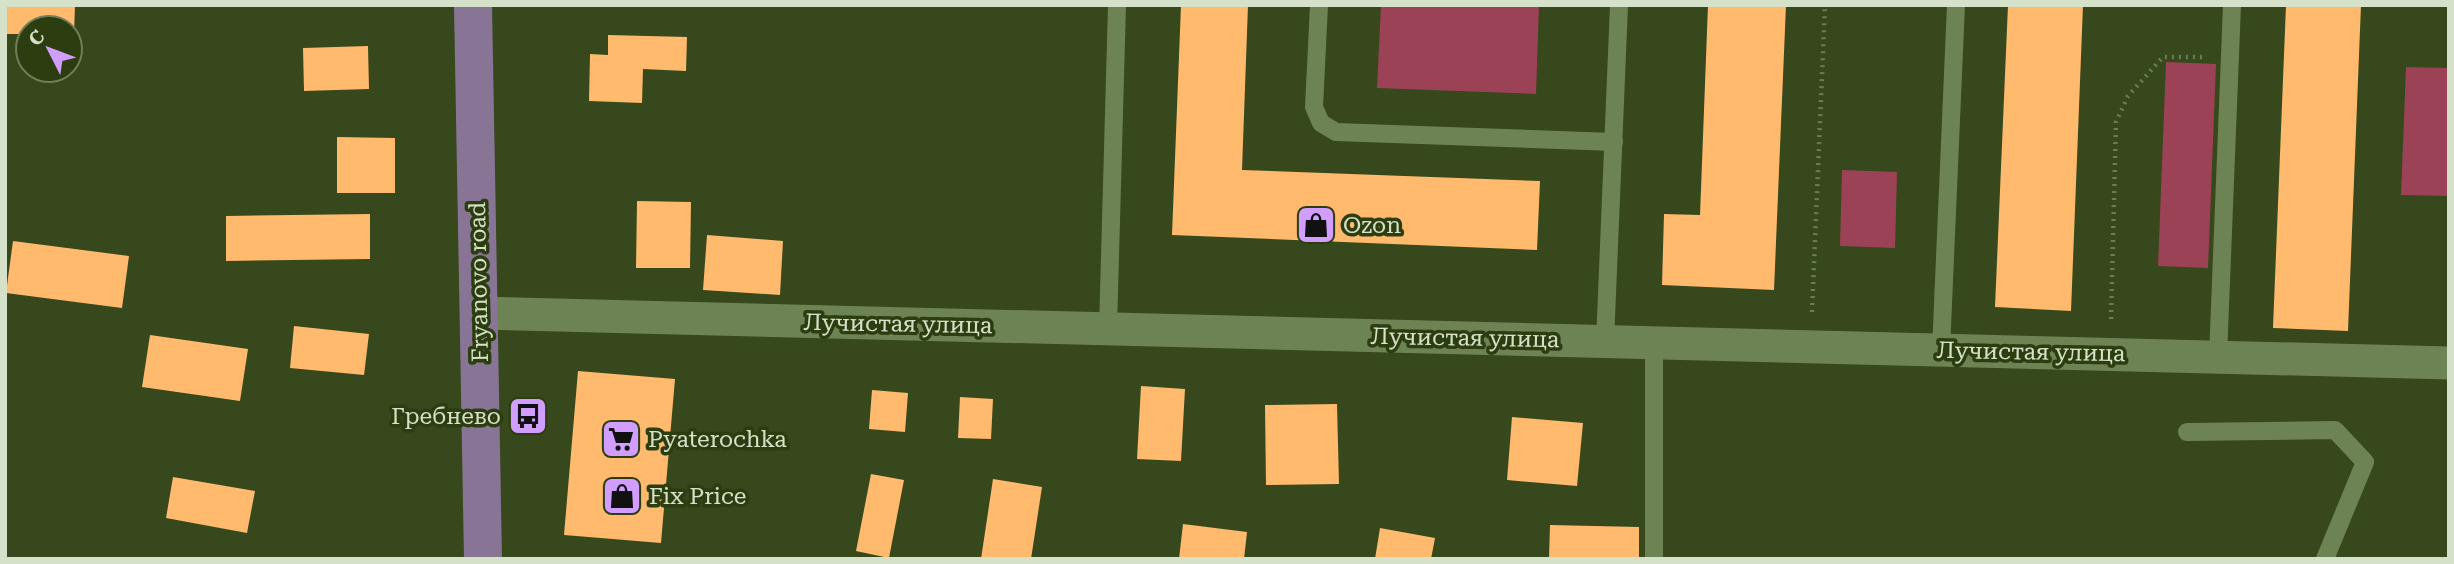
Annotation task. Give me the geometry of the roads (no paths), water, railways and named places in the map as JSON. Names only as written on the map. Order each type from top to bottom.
[{"type":"main road","name":"Fryanovo road","points":[[473,5],[483,559]]},
{"type":"street","name":"Лучистая улица","points":[[480,313],[2449,363]]},
{"type":"lane","points":[[1108,329],[1117,5]]},
{"type":"lane","points":[[1319,5],[1314,107],[1321,123],[1336,132],[1614,142]]},
{"type":"lane","points":[[1605,342],[1619,5]]},
{"type":"lane","points":[[1941,350],[1956,5]]},
{"type":"lane","points":[[2218,358],[2232,5]]},
{"type":"lane","points":[[1654,343],[1654,559]]},
{"type":"lane","points":[[2187,432],[2335,430],[2365,462],[2325,559]]},
{"type":"place","name":"Ozon","points":[[1316,225]]},
{"type":"place","name":"Гребнево","points":[[528,416]]},
{"type":"place","name":"Pyaterochka","points":[[621,439]]},
{"type":"place","name":"Fix Price","points":[[622,496]]}]
